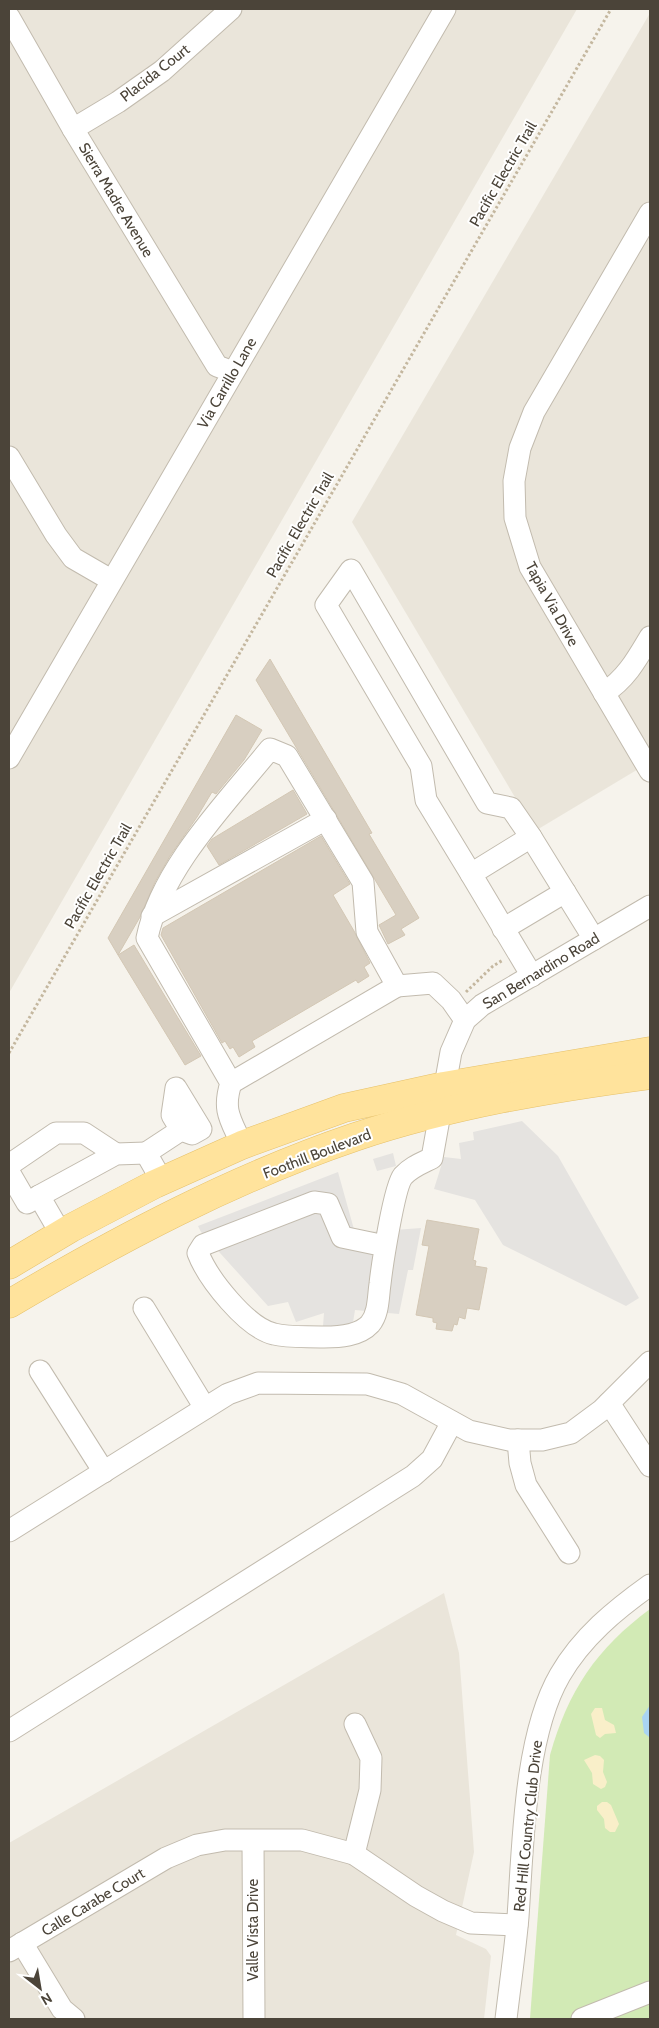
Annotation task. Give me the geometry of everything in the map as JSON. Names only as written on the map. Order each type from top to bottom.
[{"type":"main road","name":"Foothill Boulevard","points":[[9,1265],[61,1234],[162,1181],[242,1145],[344,1108],[444,1086],[650,1051]]},
{"type":"main road","name":"Foothill Boulevard","points":[[9,1304],[88,1258],[212,1196],[356,1137],[490,1102],[650,1075]]},
{"type":"street","name":"Placida Court","points":[[73,129],[118,102],[162,71],[231,9]]},
{"type":"street","name":"Via Carrillo Lane","points":[[9,757],[445,9]]},
{"type":"street","name":"Sierra Madre Avenue","points":[[9,17],[73,129],[217,366],[233,372]]},
{"type":"street","name":"Tapia Via Drive","points":[[647,760],[604,693],[530,567],[515,518],[514,481],[520,448],[534,412],[650,213]]},
{"type":"street","points":[[9,457],[72,558],[111,580]]},
{"type":"street","points":[[532,976],[426,800],[421,766],[326,605],[351,570],[487,803],[511,808],[594,939]]},
{"type":"street","points":[[604,693],[617,685],[632,668],[650,637]]},
{"type":"street","points":[[231,1083],[147,938],[152,916],[188,849],[270,749],[287,756],[363,882],[367,932],[397,986]]},
{"type":"street","points":[[152,916],[326,819]]},
{"type":"street","points":[[471,874],[531,837]]},
{"type":"street","points":[[503,929],[565,892]]},
{"type":"street","name":"San Bernardino Road","points":[[385,1246],[342,1237],[328,1204],[314,1202],[203,1245],[198,1253],[202,1263],[243,1315],[261,1329],[275,1335],[337,1337],[357,1332],[369,1325],[376,1314],[385,1246],[402,1178],[413,1167],[432,1158],[451,1052],[465,1020],[482,1005],[650,906]]},
{"type":"street","points":[[242,1145],[227,1111],[226,1101],[231,1083],[397,986],[433,983],[447,995],[465,1020]]},
{"type":"street","points":[[9,1172],[27,1203],[116,1154],[146,1153],[181,1130]]},
{"type":"street","points":[[9,1166],[56,1133],[84,1133],[116,1154]]},
{"type":"street","points":[[146,1153],[162,1181]]},
{"type":"street","points":[[39,1196],[61,1234]]},
{"type":"street","points":[[144,1308],[205,1408]]},
{"type":"street","points":[[9,1531],[228,1394],[258,1383],[367,1384],[402,1394],[469,1431],[518,1440],[542,1440],[571,1433],[609,1403],[650,1362]]},
{"type":"street","points":[[40,1371],[104,1472]]},
{"type":"street","points":[[609,1403],[650,1466]]},
{"type":"street","points":[[9,1731],[413,1476],[432,1458],[452,1422]]},
{"type":"street","points":[[518,1440],[520,1463],[526,1485],[569,1554]]},
{"type":"street","name":"Red Hill Country Club Drive","points":[[506,2019],[517,1925],[523,1842],[533,1759],[542,1720],[560,1675],[600,1623],[650,1584]]},
{"type":"street","points":[[354,1854],[370,1790],[371,1758],[355,1724]]},
{"type":"street","name":"Calle Carabe Court","points":[[74,2019],[62,2009],[15,1947],[166,1858],[197,1845],[225,1840],[302,1840],[354,1854],[416,1896],[443,1911],[472,1923],[517,1925]]},
{"type":"street","name":"Valle Vista Drive","points":[[253,1841],[254,2019]]},
{"type":"street","points":[[582,2019],[650,1992]]},
{"type":"path","name":"Pacific Electric Trail","points":[[9,1053],[612,9]]},
{"type":"path","points":[[465,992],[493,966],[510,957]]},
{"type":"shaded area","points":[[9,9],[577,9],[9,993]]},
{"type":"shaded area","points":[[650,13],[650,762],[535,831],[352,522]]},
{"type":"shaded area","points":[[522,1121],[558,1156],[639,1298],[626,1306],[503,1245],[475,1200],[434,1189],[444,1157],[461,1159],[459,1143],[474,1140],[473,1132]]},
{"type":"shaded area","points":[[393,1153],[396,1166],[377,1171],[373,1159]]},
{"type":"shaded area","points":[[338,1172],[355,1233],[421,1228],[413,1270],[408,1270],[399,1314],[355,1310],[350,1341],[322,1339],[324,1313],[296,1322],[288,1302],[268,1306],[201,1232],[198,1226]]},
{"type":"shaded area","points":[[444,1593],[459,1653],[474,1852],[456,1935],[486,1949],[491,1956],[484,2019],[9,2019],[9,1843]]},
{"type":"green space","points":[[650,1609],[650,2019],[530,2019],[550,1755],[566,1711],[586,1673],[614,1640]]},
{"type":"sand","points":[[595,1708],[602,1708],[605,1720],[614,1725],[616,1733],[605,1734],[600,1738],[596,1735],[591,1714]]},
{"type":"sand","points":[[595,1755],[600,1756],[604,1760],[603,1772],[607,1782],[605,1787],[601,1789],[593,1784],[592,1773],[584,1760]]},
{"type":"sand","points":[[602,1802],[607,1802],[611,1805],[619,1824],[615,1832],[610,1832],[605,1828],[604,1819],[597,1810],[597,1806]]},
{"type":"water","points":[[650,1705],[649,1737],[644,1733],[642,1717]]},
{"type":"building","points":[[270,659],[372,833],[369,834],[419,918],[401,929],[405,935],[388,944],[379,925],[396,915],[256,680]]},
{"type":"building","points":[[236,715],[262,730],[244,760],[216,794],[212,792],[170,856],[155,882],[140,917],[118,955],[108,938]]},
{"type":"building","points":[[293,790],[307,814],[219,865],[207,846],[212,839]]},
{"type":"building","points":[[321,836],[350,884],[333,895],[370,963],[364,967],[369,976],[358,983],[356,980],[252,1041],[255,1047],[239,1057],[233,1047],[230,1049],[225,1041],[222,1043],[161,935],[163,928]]},
{"type":"building","points":[[134,945],[201,1056],[185,1065],[118,955]]},
{"type":"building","points":[[427,1220],[479,1229],[473,1260],[476,1261],[475,1266],[487,1268],[479,1310],[467,1308],[465,1319],[459,1317],[457,1325],[454,1324],[452,1331],[436,1329],[437,1323],[433,1322],[433,1318],[416,1315],[429,1246],[422,1245]]}]
